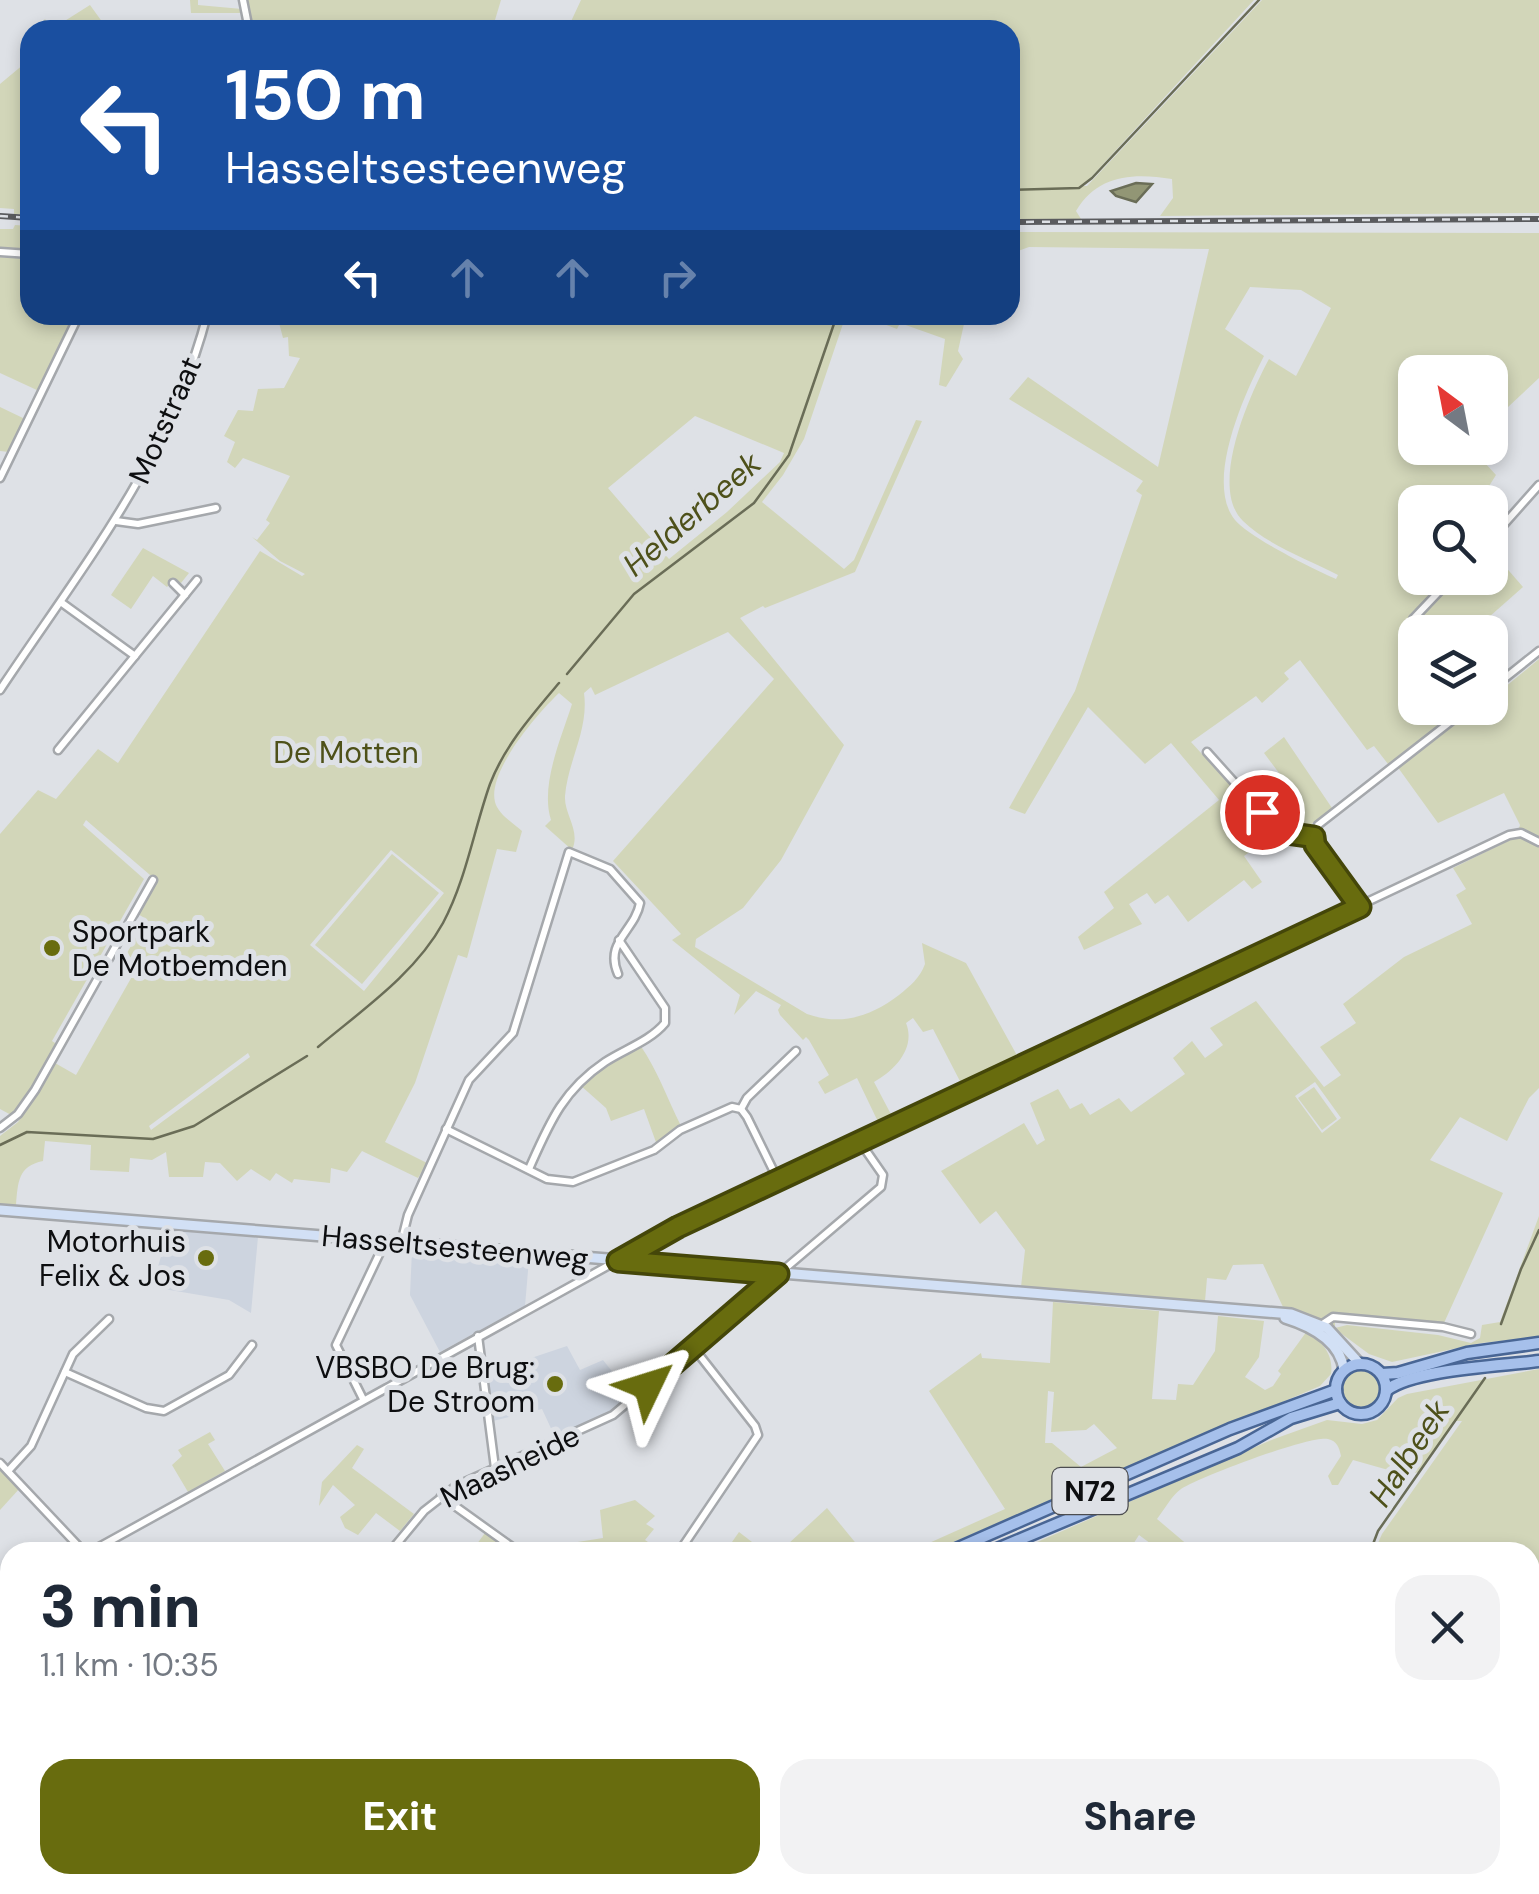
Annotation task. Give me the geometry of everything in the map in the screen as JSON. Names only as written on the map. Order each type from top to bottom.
[{"type":"main road","name":"N72","points":[[1014,1542],[1238,1448],[1291,1418],[1340,1403],[1352,1412],[1368,1414],[1381,1405],[1386,1390],[1468,1352],[1539,1343]]},
{"type":"main road","name":"N72","points":[[1382,1374],[1539,1361]]},
{"type":"main road","points":[[1340,1403],[1336,1390],[1344,1370],[1359,1363],[1382,1374],[1386,1390]]},
{"type":"main road","name":"N72","points":[[972,1542],[1230,1429],[1336,1390]]},
{"type":"street","points":[[0,478],[75,325]]},
{"type":"street","name":"Motstraat","points":[[1,685],[116,521],[168,424],[203,325]]},
{"type":"street","points":[[1508,519],[1539,484]]},
{"type":"street","name":"Motstraat","points":[[116,521],[138,524],[216,508]]},
{"type":"street","points":[[58,750],[198,580]]},
{"type":"street","points":[[173,583],[185,595]]},
{"type":"street","points":[[1417,615],[1436,595]]},
{"type":"street","points":[[62,603],[135,656]]},
{"type":"street","points":[[1508,675],[1539,651]]},
{"type":"street","points":[[1360,907],[1315,845],[1318,826],[1446,725]]},
{"type":"street","points":[[1207,752],[1279,832],[1314,837]]},
{"type":"street","points":[[111,1542],[678,1227],[1509,836],[1522,834],[1539,842]]},
{"type":"street","points":[[402,1243],[408,1215],[469,1080],[513,1033],[569,852],[610,869],[639,901],[640,908],[614,954],[618,974]]},
{"type":"street","points":[[0,1128],[18,1114],[35,1090],[153,880]]},
{"type":"street","points":[[529,1169],[552,1116],[567,1094],[597,1068],[665,1023],[665,1008],[619,940]]},
{"type":"street","points":[[742,1109],[747,1098],[796,1050]]},
{"type":"street","points":[[446,1129],[554,1181],[573,1182],[654,1150],[680,1130],[726,1108],[742,1109]]},
{"type":"street","points":[[742,1109],[778,1180]]},
{"type":"street","name":"Maasheide","points":[[398,1542],[441,1496],[613,1415],[881,1187],[883,1175],[860,1142]]},
{"type":"street","name":"Hasseltsesteenweg","points":[[0,1210],[1291,1314],[1321,1325],[1334,1318],[1443,1327],[1471,1334]]},
{"type":"street","points":[[363,1399],[336,1344],[385,1242]]},
{"type":"street","name":"Hasseltsesteenweg","points":[[1268,1314],[1318,1332],[1338,1354],[1344,1370]]},
{"type":"street","points":[[8,1470],[31,1446],[74,1354],[109,1318]]},
{"type":"street","points":[[1321,1325],[1359,1363]]},
{"type":"street","points":[[478,1336],[495,1468]]},
{"type":"street","points":[[65,1372],[146,1408],[164,1411],[229,1374],[252,1346]]},
{"type":"street","points":[[686,1542],[758,1435],[693,1347]]},
{"type":"street","points":[[0,1463],[77,1542]]},
{"type":"street","points":[[441,1496],[505,1542]]},
{"type":"shaded area","points":[[1136,183],[1152,184],[1136,202],[1111,191]]},
{"type":"shaded area","points":[[164,1230],[258,1237],[251,1313],[229,1300],[152,1287]]},
{"type":"shaded area","points":[[412,1250],[529,1259],[525,1306],[440,1352],[410,1295]]},
{"type":"shaded area","name":"VBSBO De Brug: De Stroom","points":[[567,1346],[580,1370],[603,1360],[631,1395],[604,1415],[555,1437],[542,1409],[493,1421],[486,1373]]},
{"type":"green space","points":[[190,0],[198,0],[198,5],[242,9],[243,13],[191,13]]},
{"type":"green space","points":[[246,0],[501,0],[495,20],[250,20]]},
{"type":"green space","points":[[581,0],[1254,0],[1083,186],[1087,186],[1262,0],[1539,0],[1539,213],[1160,216],[1173,198],[1172,179],[1144,176],[1118,179],[1095,190],[1076,211],[1081,219],[1020,219],[1020,20],[572,20]]},
{"type":"green space","points":[[90,5],[101,20],[66,20]]},
{"type":"green space","points":[[20,67],[20,214],[14,214],[14,209],[0,208],[0,84]]},
{"type":"green space","points":[[20,225],[20,249],[0,248],[0,229]]},
{"type":"green space","points":[[1020,232],[1539,233],[1539,378],[1508,407],[1508,355],[1398,355],[1398,465],[1487,465],[1496,475],[1490,485],[1398,485],[1398,595],[1508,595],[1508,570],[1523,587],[1491,615],[1398,615],[1398,725],[1508,725],[1508,685],[1539,659],[1539,1088],[1529,1098],[1507,1141],[1460,1117],[1430,1160],[1503,1193],[1444,1323],[1335,1320],[1335,1328],[1347,1325],[1438,1335],[1471,1343],[1480,1338],[1482,1325],[1500,1322],[1539,1216],[1539,1337],[1481,1343],[1392,1362],[1369,1354],[1323,1320],[1283,1307],[1263,1264],[1233,1265],[1226,1280],[1207,1278],[1205,1301],[1021,1287],[1025,1250],[996,1211],[980,1224],[941,1171],[1024,1123],[1037,1145],[1045,1140],[1030,1103],[1058,1089],[1070,1109],[1082,1103],[1090,1115],[1119,1098],[1131,1112],[1185,1074],[1173,1058],[1192,1041],[1205,1058],[1223,1045],[1210,1028],[1256,1001],[1324,1087],[1341,1075],[1320,1047],[1356,1023],[1343,1004],[1404,957],[1472,924],[1456,895],[1466,889],[1453,868],[1516,837],[1520,825],[1504,793],[1438,823],[1394,762],[1388,764],[1374,746],[1367,750],[1300,660],[1284,673],[1289,679],[1262,703],[1256,696],[1191,742],[1275,834],[1244,856],[1262,882],[1252,889],[1244,880],[1188,922],[1168,895],[1155,904],[1147,893],[1129,904],[1142,924],[1084,950],[1078,937],[1114,908],[1104,892],[1219,800],[1171,743],[1145,764],[1088,707],[1025,814],[1009,808],[1075,691],[1142,495],[1136,491],[1143,481],[1009,399],[1028,377],[1158,467],[1209,249],[1029,247],[1020,250]],"holes":[[[1250,287],[1301,290],[1331,308],[1296,376],[1269,359],[1243,417],[1231,464],[1230,486],[1233,506],[1253,530],[1338,575],[1336,579],[1242,527],[1227,504],[1224,484],[1238,414],[1264,356],[1225,329]],[[1315,1082],[1341,1118],[1322,1133],[1295,1096]]]},
{"type":"green space","points":[[0,257],[20,258],[20,325],[70,325],[39,391],[0,373]]},
{"type":"green space","name":"De Motten","points":[[280,325],[843,325],[804,439],[762,502],[844,569],[854,560],[916,420],[922,421],[855,572],[740,618],[844,745],[781,860],[743,908],[696,939],[695,947],[807,1014],[843,1019],[877,1009],[911,985],[925,964],[922,943],[966,963],[1020,1061],[963,1087],[933,1029],[923,1032],[913,1018],[906,1023],[908,1041],[902,1057],[874,1082],[894,1120],[881,1128],[857,1078],[825,1094],[818,1082],[829,1075],[809,1040],[803,1040],[780,1015],[781,1005],[756,991],[734,1015],[740,995],[672,940],[681,934],[613,861],[774,679],[728,632],[595,695],[591,687],[584,693],[584,720],[565,796],[575,836],[572,850],[545,826],[551,820],[548,792],[553,762],[572,704],[559,693],[506,759],[495,789],[495,802],[502,814],[522,831],[516,852],[497,849],[467,958],[458,955],[415,1083],[385,1142],[427,1163],[418,1178],[362,1151],[347,1172],[331,1168],[330,1183],[294,1179],[292,1183],[276,1173],[270,1181],[251,1169],[237,1181],[220,1163],[205,1162],[203,1177],[169,1177],[166,1152],[152,1160],[130,1158],[129,1172],[90,1170],[91,1145],[45,1141],[43,1161],[21,1176],[16,1205],[0,1204],[0,1136],[18,1122],[55,1063],[76,1075],[134,973],[134,962],[127,953],[146,919],[138,914],[157,881],[86,820],[83,825],[144,879],[52,1041],[58,1045],[13,1116],[0,1109],[0,834],[38,790],[56,799],[98,749],[118,763],[260,551],[302,576],[305,574],[280,561],[252,537],[257,540],[270,523],[266,520],[290,476],[243,458],[235,468],[227,462],[235,442],[224,436],[238,410],[253,411],[258,389],[284,388],[300,358],[289,356],[288,337],[283,338]],"holes":[[[695,416],[784,453],[780,462],[727,512],[669,559],[608,488]],[[391,850],[444,893],[364,991],[310,945]],[[248,1053],[250,1057],[151,1130],[149,1126]]]},
{"type":"green space","points":[[906,325],[964,325],[958,351],[963,359],[946,387],[939,385],[945,339]]},
{"type":"green space","points":[[0,407],[25,419],[9,452],[0,451]]},
{"type":"green space","points":[[143,548],[189,573],[181,583],[175,579],[167,587],[153,576],[131,609],[111,595]]},
{"type":"green space","points":[[1284,737],[1332,808],[1300,833],[1281,831],[1264,810],[1274,802],[1261,786],[1279,773],[1264,753]]},
{"type":"green space","points":[[392,854],[439,893],[362,984],[315,945]]},
{"type":"green space","points":[[640,1045],[681,1126],[657,1145],[644,1109],[611,1121],[606,1108],[580,1085],[607,1063]]},
{"type":"green space","points":[[1314,1087],[1337,1119],[1322,1130],[1298,1098]]},
{"type":"green space","points":[[1053,1302],[1159,1311],[1152,1399],[1176,1400],[1178,1384],[1193,1385],[1215,1351],[1218,1316],[1264,1321],[1259,1357],[1245,1377],[1265,1390],[1273,1386],[1281,1374],[1278,1371],[1307,1331],[1326,1349],[1331,1374],[1320,1386],[953,1542],[931,1542],[1005,1509],[929,1391],[981,1353],[982,1358],[1050,1363]],"holes":[[[1048,1391],[1054,1392],[1051,1432],[1086,1430],[1094,1424],[1117,1448],[1081,1467],[1052,1443],[1045,1443]]]},
{"type":"green space","points":[[1539,1369],[1539,1542],[1378,1542],[1462,1421],[1456,1421],[1419,1472],[1406,1475],[1353,1460],[1338,1485],[1332,1485],[1328,1476],[1341,1456],[1334,1441],[1328,1439],[1278,1450],[1192,1483],[1174,1495],[1157,1519],[1184,1542],[1148,1542],[1139,1535],[1134,1542],[1037,1542],[1274,1439],[1327,1420],[1362,1424],[1377,1420],[1407,1394]]},
{"type":"green space","points":[[1361,1370],[1374,1376],[1380,1389],[1374,1402],[1361,1408],[1348,1402],[1342,1389],[1348,1376]]},
{"type":"green space","points":[[210,1432],[215,1440],[208,1444],[225,1471],[188,1492],[172,1465],[182,1456],[178,1450]]},
{"type":"green space","points":[[357,1445],[364,1449],[352,1468],[414,1514],[400,1531],[376,1513],[358,1535],[345,1528],[340,1517],[355,1505],[333,1485],[319,1506],[322,1482]]},
{"type":"green space","points":[[0,1468],[20,1488],[0,1510]]},
{"type":"green space","points":[[635,1500],[655,1516],[646,1524],[654,1529],[645,1540],[648,1542],[578,1542],[603,1538],[600,1510]]},
{"type":"green space","points":[[827,1508],[855,1542],[790,1542]]},
{"type":"green space","points":[[739,1532],[752,1542],[732,1542]]},
{"type":"green space","points":[[485,1533],[497,1542],[478,1542]]},
{"type":"waterway","name":"Helderbeek","points":[[1020,190],[1079,188],[1092,178],[1259,0]]},
{"type":"waterway","name":"Helderbeek","points":[[567,674],[634,594],[754,503],[789,455],[834,325]]},
{"type":"waterway","name":"Helderbeek","points":[[318,1047],[418,959],[443,923],[458,889],[496,770],[520,730],[559,683]]},
{"type":"waterway","name":"Helderbeek","points":[[0,1145],[27,1132],[153,1139],[194,1126],[307,1056]]},
{"type":"waterway","name":"Halbeek","points":[[1501,1324],[1539,1230]]},
{"type":"waterway","name":"Halbeek","points":[[1374,1542],[1485,1378]]},
{"type":"railway","points":[[0,216],[20,217]]},
{"type":"railway","points":[[1020,222],[1539,219]]},
{"type":"place","name":"Sportpark De Motbemden","points":[[52,948]]},
{"type":"place","name":"Motorhuis Felix & Jos","points":[[206,1258]]},
{"type":"place","name":"VBSBO De Brug: De Stroom","points":[[555,1384]]},
{"type":"route","points":[[648,1386],[778,1274],[618,1261],[678,1227],[1360,907],[1315,845],[1314,837],[1279,832],[1262,812]]}]
